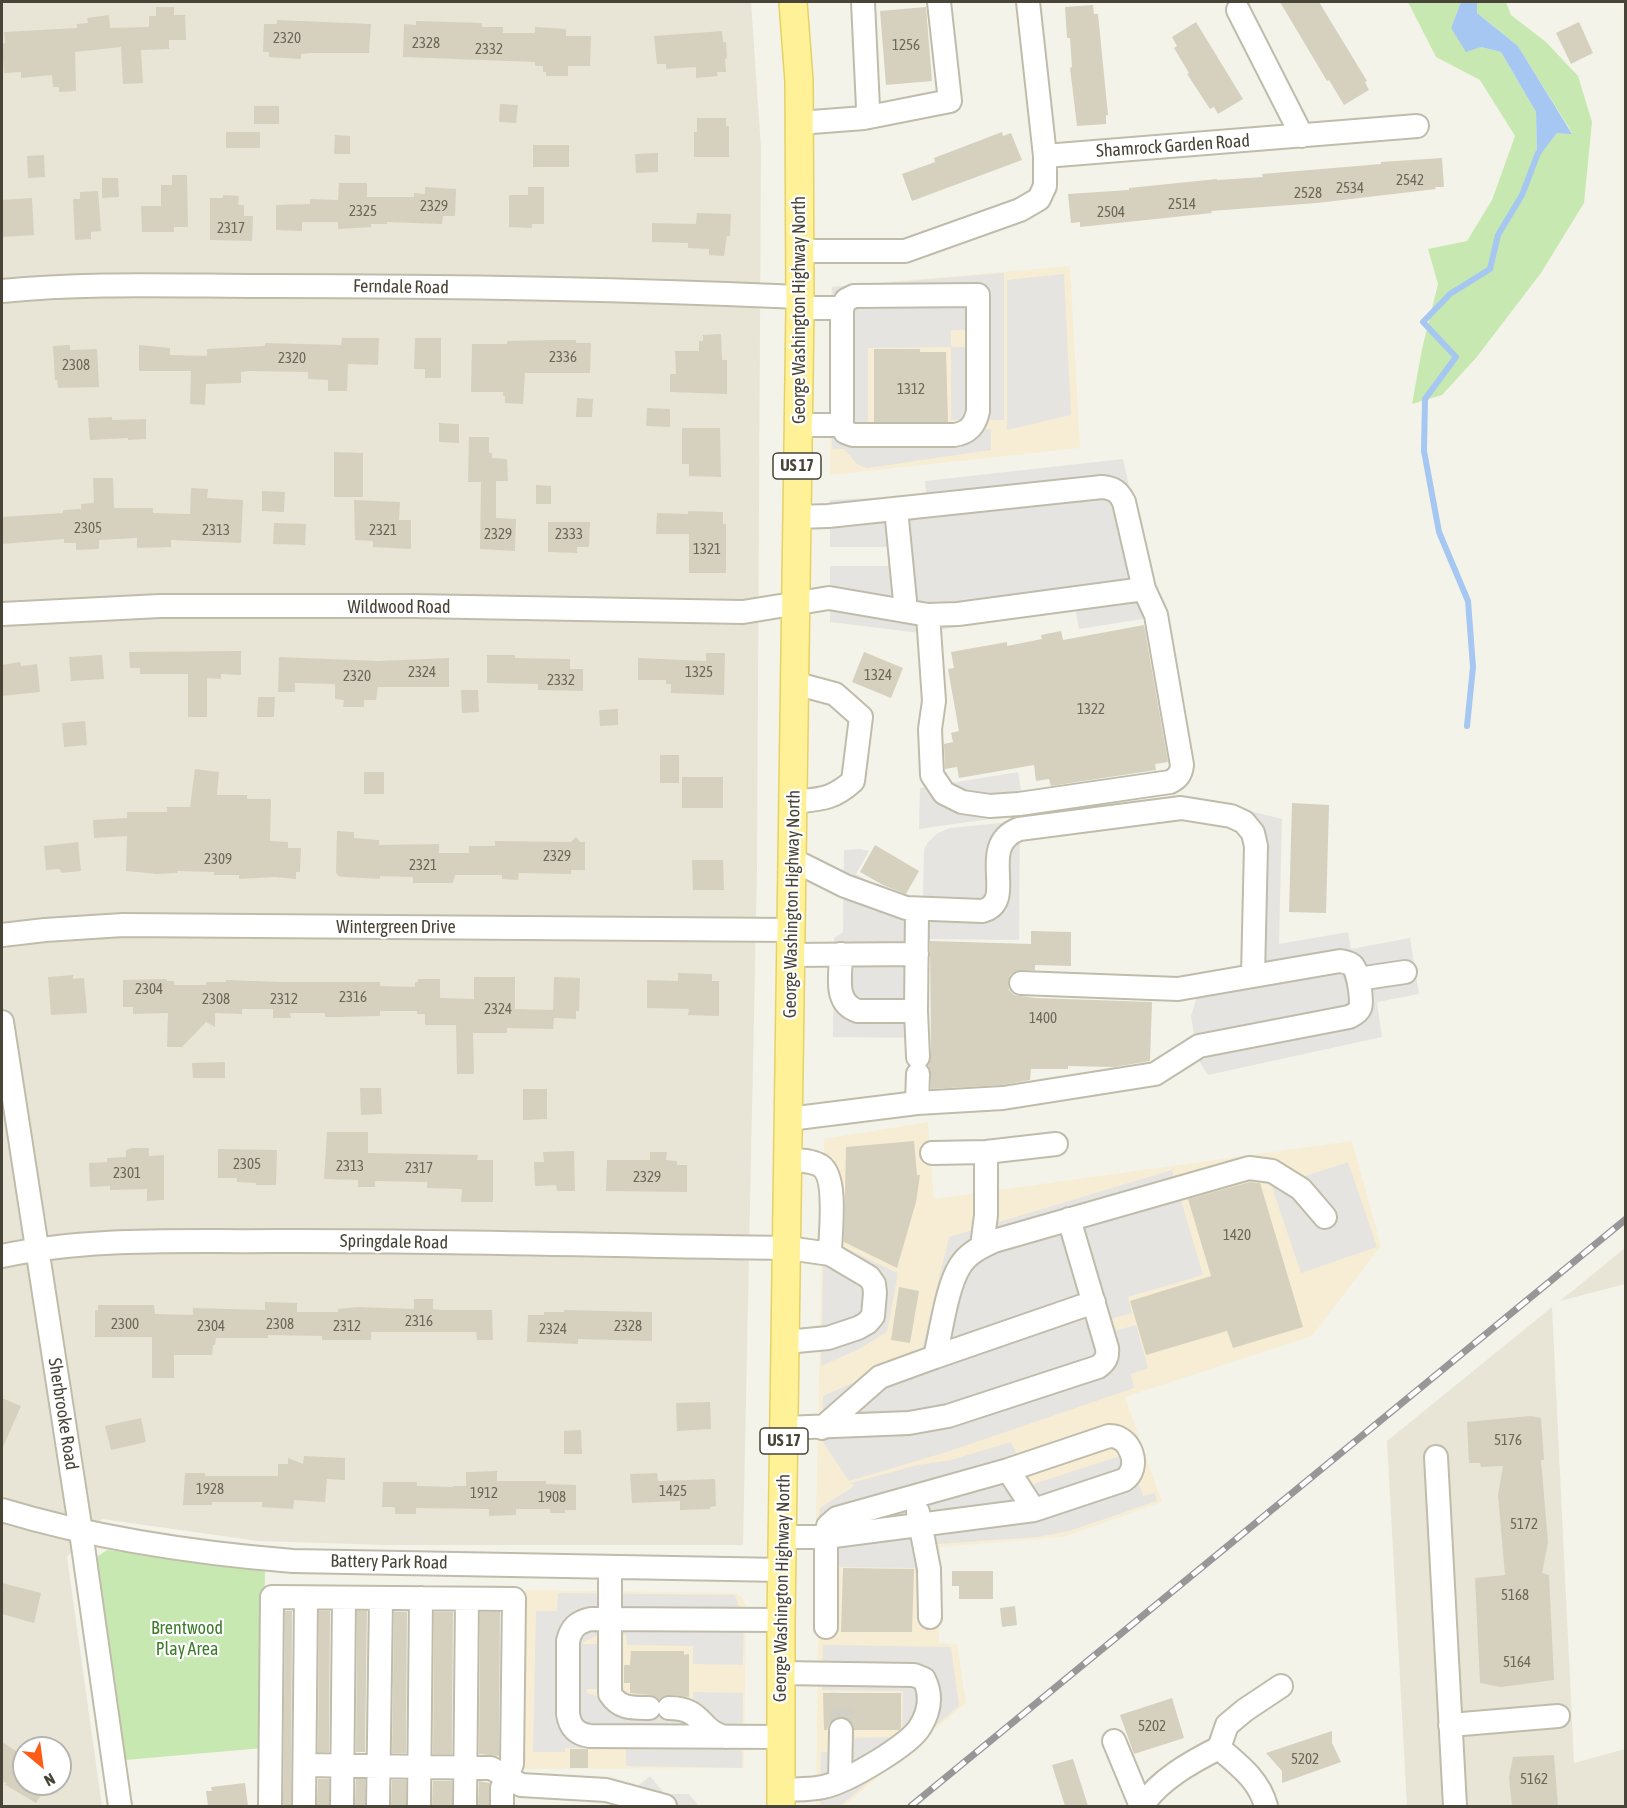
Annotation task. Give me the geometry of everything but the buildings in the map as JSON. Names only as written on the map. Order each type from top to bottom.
[{"type":"main road","name":"George Washington Highway North","points":[[781,1798],[781,1620],[800,303],[800,81],[793,2]]},
{"type":"street","points":[[863,2],[868,108],[864,118]]},
{"type":"street","points":[[799,123],[864,118],[950,102],[939,2]]},
{"type":"street","points":[[800,251],[905,251],[1020,210],[1039,199],[1046,186],[1045,156],[1028,2]]},
{"type":"street","points":[[1238,10],[1302,136]]},
{"type":"street","name":"Shamrock Garden Road","points":[[1045,156],[1417,126]]},
{"type":"street","name":"Ferndale Road","points":[[2,291],[92,287],[340,286],[671,291],[842,308]]},
{"type":"street","points":[[978,295],[978,411],[976,420],[970,428],[963,434],[954,435],[853,435],[846,432],[842,425],[842,308],[846,300],[854,296],[978,295]]},
{"type":"street","points":[[798,425],[842,425]]},
{"type":"street","points":[[797,517],[828,516],[1102,487],[1112,488],[1120,494],[1124,502],[1144,589],[1156,615],[1182,765],[1177,779],[1170,782],[1018,804],[990,806],[962,802],[944,793],[932,774],[930,729],[934,701],[928,615]]},
{"type":"street","points":[[896,509],[906,611]]},
{"type":"street","name":"Wildwood Road","points":[[2,614],[160,606],[413,606],[743,612],[829,598],[928,615],[958,614],[1144,589]]},
{"type":"street","points":[[793,802],[829,798],[853,781],[861,717],[835,694],[794,683]]},
{"type":"street","points":[[793,860],[844,886],[906,908],[982,911],[996,904],[998,852],[1001,841],[1009,833],[1019,829],[1180,808],[1231,816],[1249,827],[1253,832],[1256,846],[1253,976]]},
{"type":"street","points":[[917,910],[917,1103]]},
{"type":"street","name":"Wintergreen Drive","points":[[2,935],[123,925],[790,943],[841,954],[917,954]]},
{"type":"street","points":[[841,954],[841,992],[843,1001],[849,1008],[858,1011],[916,1011]]},
{"type":"street","points":[[789,1119],[917,1103],[1003,1098],[1155,1074],[1199,1046],[1349,1017],[1356,1014],[1360,1007],[1358,979],[1354,966],[1340,961],[1178,989],[1020,983]]},
{"type":"street","points":[[1358,979],[1405,972]]},
{"type":"street","name":"Sherbrooke Road","points":[[2,1022],[81,1532],[120,1806]]},
{"type":"street","points":[[932,1153],[986,1152],[1056,1144]]},
{"type":"street","points":[[982,1247],[986,1215],[986,1152]]},
{"type":"street","points":[[786,1342],[828,1338],[858,1328],[873,1316],[875,1293],[869,1277],[830,1254],[831,1186],[829,1175],[821,1167],[811,1162],[788,1160]]},
{"type":"street","points":[[935,1357],[952,1285],[960,1265],[974,1250],[994,1241],[1249,1168],[1272,1171],[1301,1189],[1325,1217]]},
{"type":"street","points":[[784,1428],[909,1424],[948,1416],[1098,1366],[1104,1362],[1108,1356],[1107,1348],[1069,1219]]},
{"type":"street","name":"Springdale Road","points":[[2,1256],[38,1248],[138,1243],[347,1241],[788,1248],[830,1254]]},
{"type":"street","points":[[822,1428],[880,1377],[1094,1302]]},
{"type":"street","points":[[783,1537],[826,1537],[1034,1510],[1130,1476],[1134,1469],[1128,1445],[1124,1439],[1109,1436],[1008,1470],[837,1518],[828,1526],[826,1537],[826,1627]]},
{"type":"street","points":[[1436,1457],[1455,1806]]},
{"type":"street","points":[[1008,1470],[1034,1510]]},
{"type":"street","points":[[915,1496],[929,1569],[930,1617]]},
{"type":"street","name":"Battery Park Road","points":[[2,1510],[81,1532],[138,1543],[222,1555],[282,1560],[782,1570]]},
{"type":"street","points":[[610,1567],[610,1694],[623,1706],[688,1710],[710,1731],[718,1736],[726,1737]]},
{"type":"street","points":[[270,1806],[272,1597],[514,1599],[512,1764],[502,1788],[502,1806]]},
{"type":"street","points":[[304,1806],[306,1598]]},
{"type":"street","points":[[342,1806],[344,1598]]},
{"type":"street","points":[[378,1806],[381,1598]]},
{"type":"street","points":[[419,1806],[421,1598]]},
{"type":"street","points":[[465,1806],[467,1599]]},
{"type":"street","points":[[781,1620],[610,1619],[582,1621],[570,1633],[567,1714],[574,1730],[581,1735],[590,1736],[781,1737]]},
{"type":"street","points":[[781,1673],[842,1684],[914,1675],[924,1679],[930,1702],[920,1728],[898,1747],[868,1767],[840,1781],[781,1798]]},
{"type":"street","points":[[1114,1741],[1141,1806],[1150,1795],[1194,1760],[1219,1748],[1227,1725],[1281,1686]]},
{"type":"street","points":[[1450,1725],[1558,1716]]},
{"type":"street","points":[[840,1781],[841,1730]]},
{"type":"street","points":[[1219,1748],[1250,1774],[1262,1793],[1266,1806]]},
{"type":"street","points":[[305,1765],[491,1768],[540,1797],[606,1790],[664,1806]]},
{"type":"shaded area","points":[[2,2],[751,2],[761,148],[757,870],[743,1545],[385,1545],[258,1541],[102,1519],[67,1557],[102,1806],[2,1806]]},
{"type":"shaded area","points":[[1070,266],[1080,448],[830,475],[831,287]]},
{"type":"shaded area","points":[[1004,273],[1004,420],[951,420],[951,347],[868,348],[868,429],[991,429],[991,450],[867,468],[858,465],[844,449],[832,449],[832,287]],"holes":[[[951,330],[970,330],[970,347],[951,347]]]},
{"type":"shaded area","points":[[1064,274],[1071,415],[1007,430],[1007,280]]},
{"type":"shaded area","points":[[1123,459],[1153,596],[1140,598],[1143,619],[1079,629],[1075,608],[920,633],[830,622],[830,566],[888,566],[888,547],[830,547],[830,500],[926,495],[925,481]]},
{"type":"shaded area","points":[[1018,772],[1025,814],[919,829],[920,788]]},
{"type":"shaded area","points":[[1246,810],[1282,819],[1279,944],[1348,932],[1351,949],[1410,938],[1419,994],[1377,1002],[1382,1037],[1208,1075],[1198,1059],[1191,1016],[1204,975],[1244,968]]},
{"type":"shaded area","points":[[1020,821],[1019,940],[926,939],[924,1038],[833,1037],[834,938],[843,932],[844,850],[869,851],[856,874],[887,892],[905,899],[923,898],[924,850],[928,842],[938,833],[950,828]]},
{"type":"shaded area","points":[[928,1122],[934,1199],[1352,1141],[1381,1246],[1312,1336],[1125,1397],[1162,1502],[1063,1537],[940,1547],[939,1643],[957,1644],[966,1703],[844,1806],[816,1806],[818,1642],[816,1520],[824,1139]]},
{"type":"shaded area","points":[[1348,1162],[1377,1247],[1301,1273],[1272,1187]]},
{"type":"shaded area","points":[[1172,1170],[1203,1275],[1128,1297],[1132,1313],[1111,1319],[1115,1331],[1136,1325],[1148,1368],[1131,1374],[1134,1388],[950,1451],[849,1481],[823,1442],[823,1396],[921,1353],[949,1237]]},
{"type":"shaded area","points":[[824,1238],[898,1273],[887,1332],[859,1349],[821,1366]]},
{"type":"shaded area","points":[[1625,1248],[1625,1284],[1560,1301]]},
{"type":"shaded area","points":[[1552,1307],[1574,1763],[1625,1749],[1625,1806],[1407,1806],[1387,1441]]},
{"type":"shaded area","points":[[1011,1442],[1031,1485],[1129,1453],[1143,1496],[1155,1493],[1157,1501],[1069,1531],[1038,1537],[937,1544],[940,1573],[915,1572],[915,1568],[839,1567],[838,1632],[813,1633],[814,1524],[818,1523],[820,1508],[854,1486],[851,1483],[918,1465],[951,1460]]},
{"type":"shaded area","points":[[526,1590],[736,1593],[742,1597],[746,1606],[744,1768],[523,1769]]},
{"type":"shaded area","points":[[558,1593],[735,1595],[738,1605],[744,1610],[743,1665],[693,1664],[693,1646],[627,1645],[626,1635],[599,1635],[583,1644],[598,1644],[597,1689],[587,1689],[586,1692],[596,1696],[612,1713],[621,1717],[672,1718],[693,1705],[693,1692],[743,1693],[742,1768],[626,1766],[626,1749],[565,1748],[565,1752],[533,1752],[536,1611],[557,1611]]},
{"type":"shaded area","points":[[823,1645],[951,1647],[959,1706],[840,1806],[820,1806],[821,1752],[849,1752],[850,1738],[902,1737],[903,1691],[822,1690]]},
{"type":"shaded area","points":[[650,1776],[665,1794],[689,1794],[699,1806],[613,1806]]},
{"type":"green space","points":[[1408,2],[1461,2],[1451,28],[1481,47],[1501,52],[1536,112],[1537,158],[1557,133],[1572,133],[1518,46],[1477,13],[1477,2],[1506,2],[1511,15],[1546,42],[1578,76],[1592,122],[1584,203],[1541,273],[1476,358],[1442,395],[1412,404],[1422,349],[1438,284],[1428,249],[1467,241],[1492,200],[1515,136],[1480,80],[1436,57]]},
{"type":"green space","name":"Brentwood Play Area","points":[[107,1550],[265,1567],[263,1748],[125,1760],[96,1567],[98,1556]]},
{"type":"water","points":[[1461,2],[1477,2],[1477,13],[1518,46],[1572,134],[1557,133],[1537,159],[1536,112],[1501,52],[1481,47],[1466,52],[1451,28]]},
{"type":"waterway","points":[[1467,726],[1473,667],[1468,601],[1439,532],[1424,451],[1425,399],[1456,357],[1423,322],[1450,294],[1490,269],[1498,235],[1522,195],[1538,153]]},
{"type":"tunnel","points":[[841,1730],[842,1693]]},
{"type":"railway","points":[[911,1806],[1626,1219]]}]
